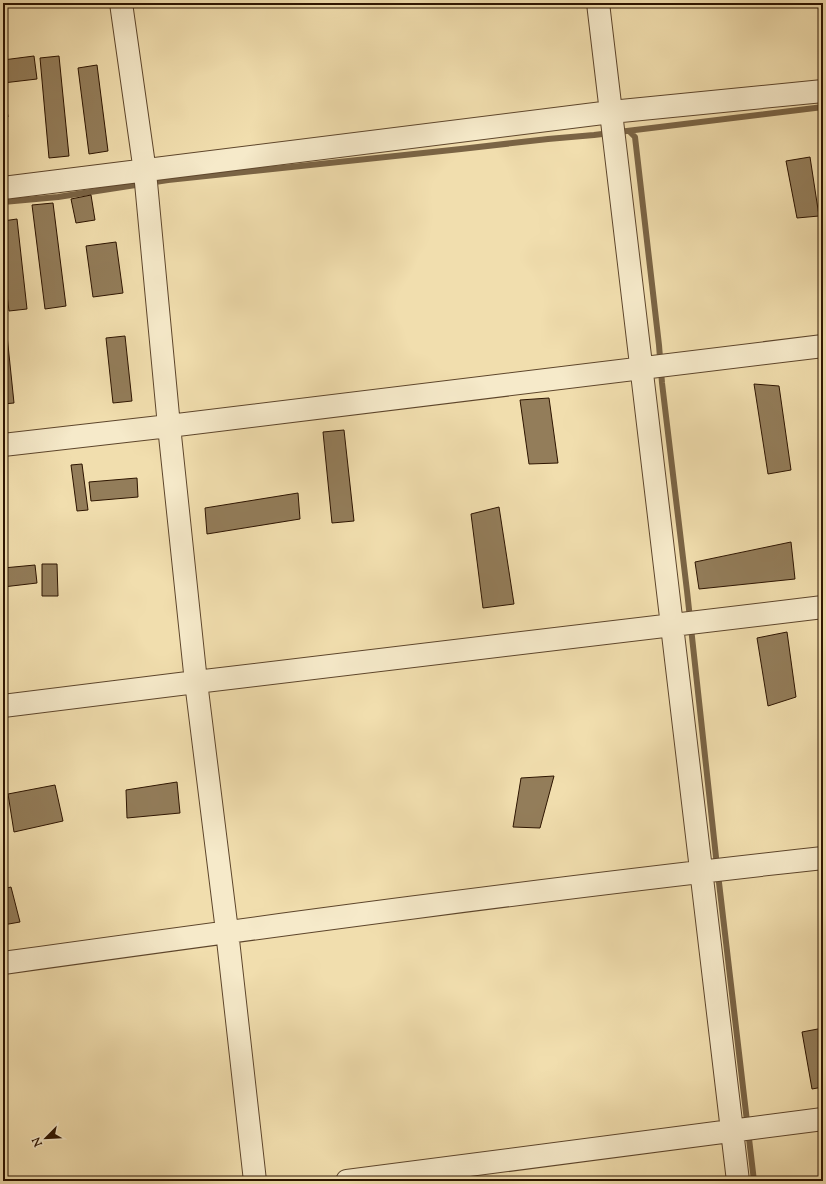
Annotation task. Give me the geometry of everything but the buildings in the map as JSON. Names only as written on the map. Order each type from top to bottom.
[{"type":"street","points":[[121,3],[144,172],[196,682],[227,931],[255,1181]]},
{"type":"street","points":[[598,3],[738,1181]]},
{"type":"street","points":[[3,188],[144,172],[611,112],[823,91]]},
{"type":"street","points":[[3,445],[823,346]]},
{"type":"street","points":[[3,706],[823,607]]},
{"type":"street","points":[[3,963],[227,931],[701,871],[823,858]]},
{"type":"street","points":[[347,1181],[823,1119]]},
{"type":"waterway","points":[[3,202],[58,197],[168,180],[594,135],[823,107]]},
{"type":"waterway","points":[[629,131],[635,137],[754,1181]]}]
